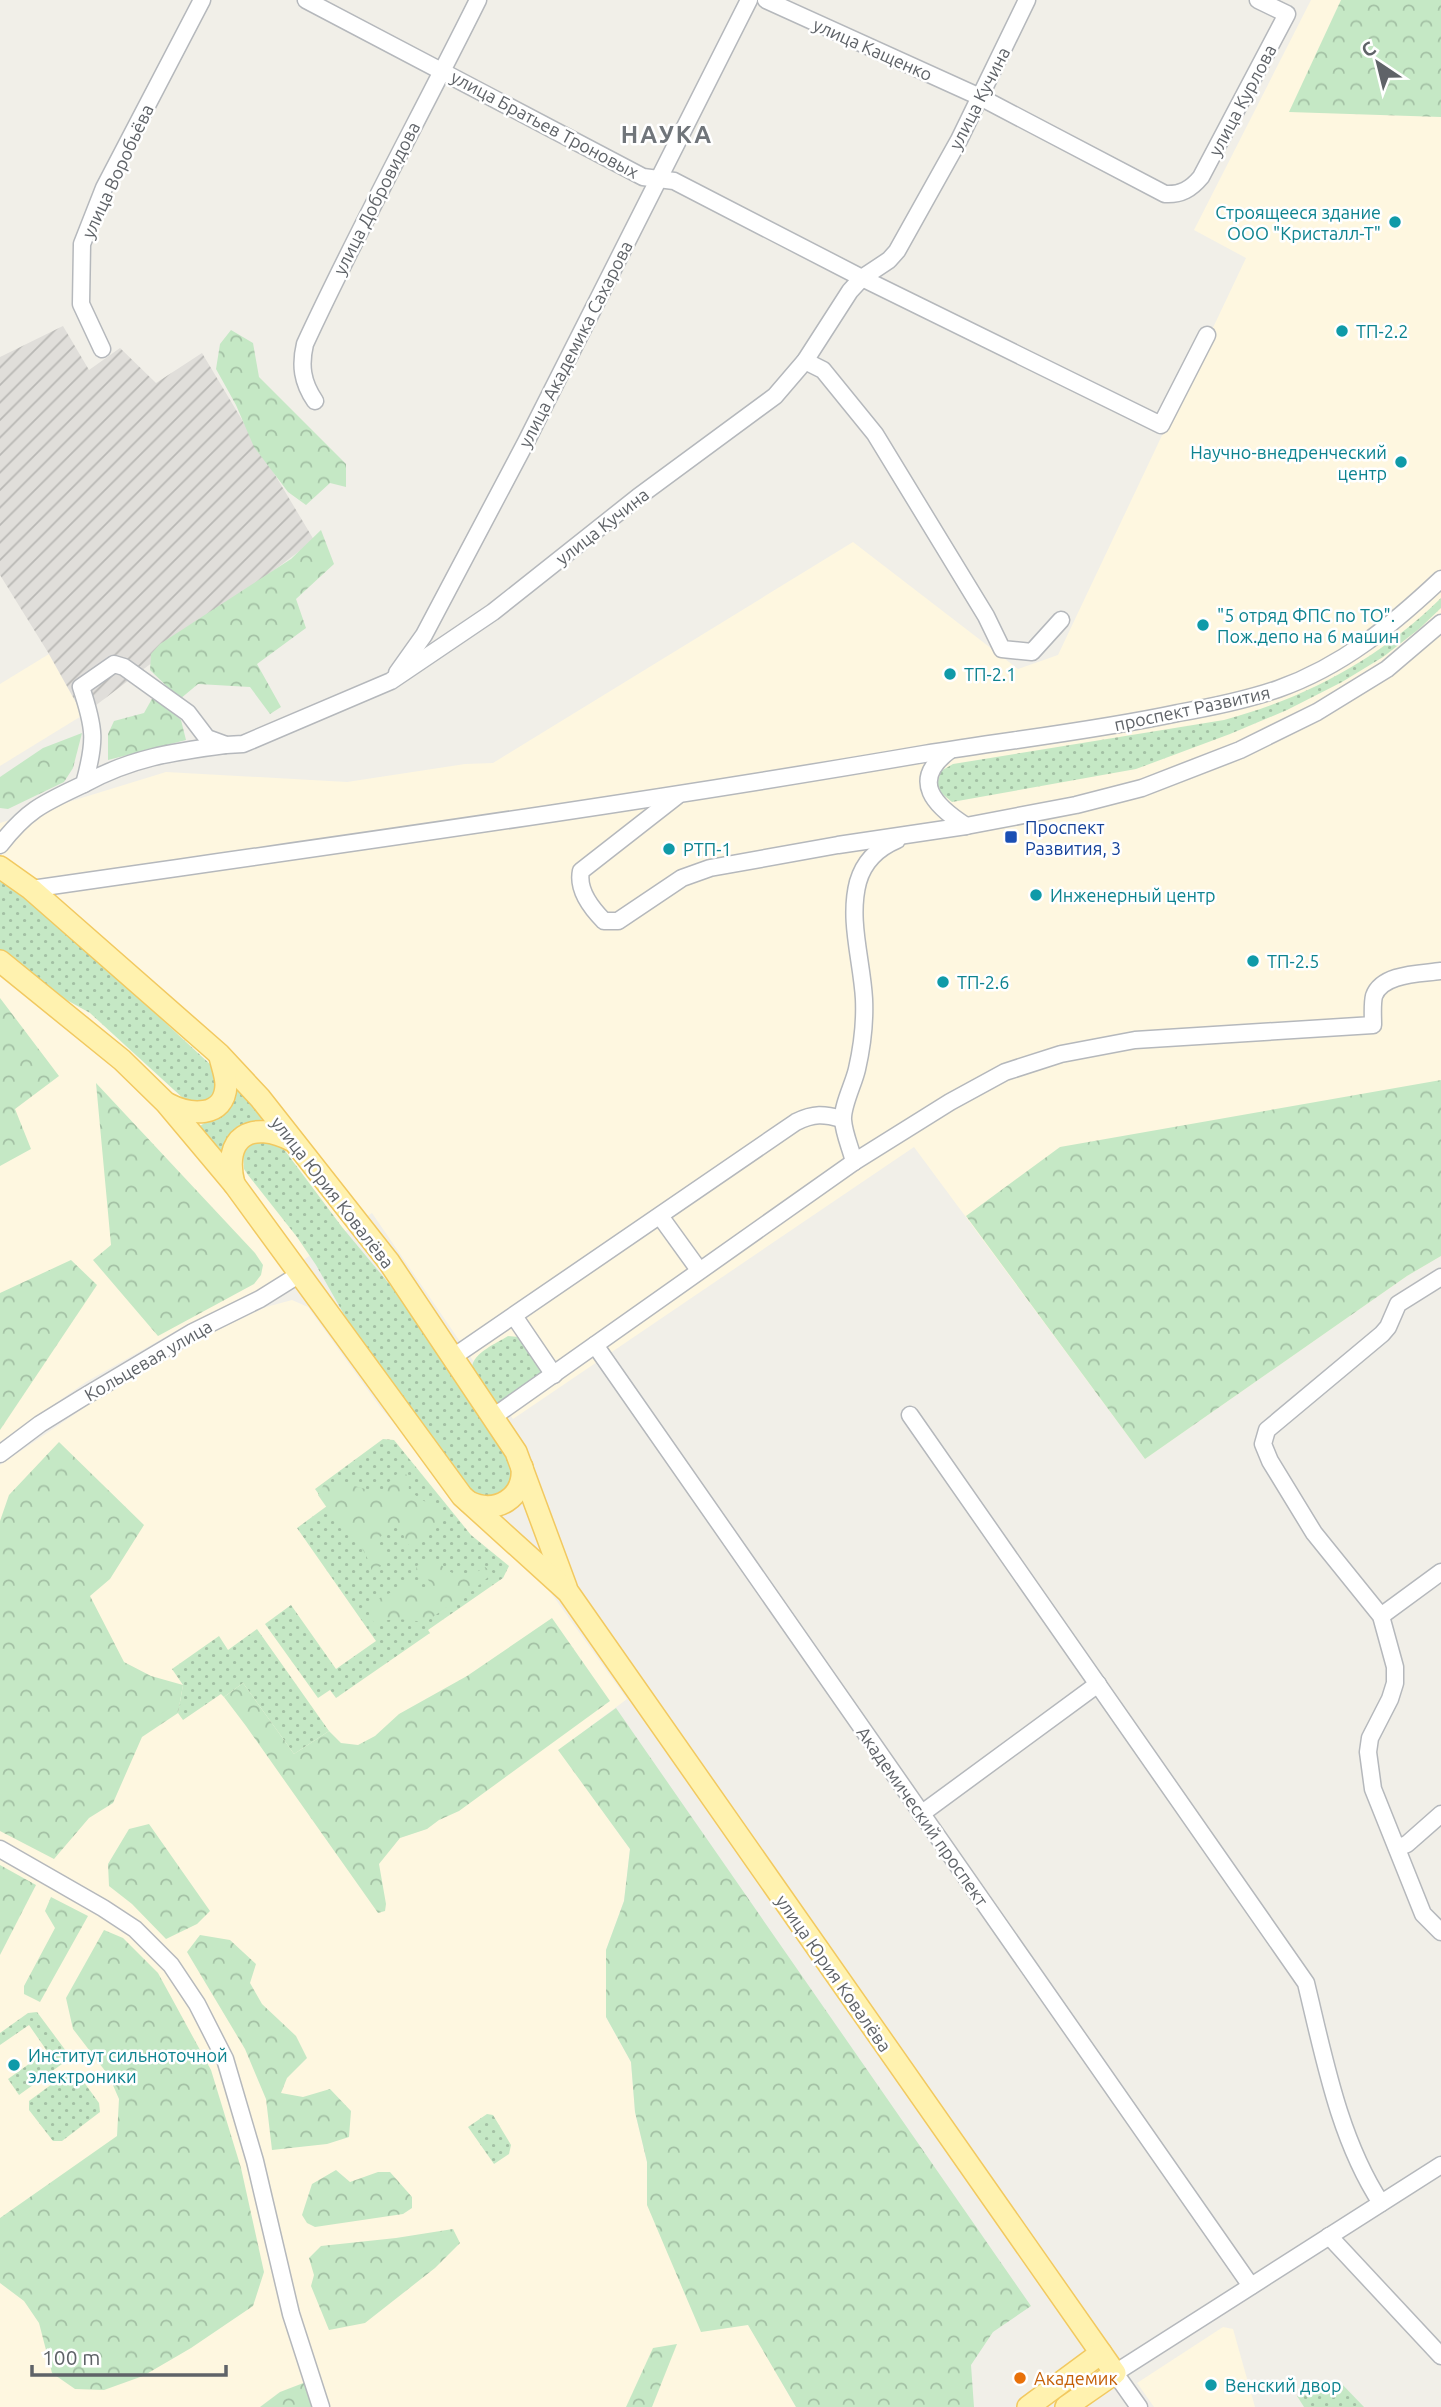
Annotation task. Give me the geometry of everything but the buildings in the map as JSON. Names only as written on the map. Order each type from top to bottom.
[{"type":"main road","name":"улица Юрия Ковалёва","points":[[0,867],[31,889],[219,1054],[260,1098],[389,1262],[522,1465],[568,1592]]},
{"type":"main road","name":"улица Юрия Ковалёва","points":[[0,961],[122,1060],[166,1103],[234,1184],[462,1496],[568,1592],[1101,2353]]},
{"type":"main road","points":[[166,1103],[192,1113],[205,1113],[215,1107],[224,1096],[226,1086],[219,1054]]},
{"type":"main road","points":[[234,1184],[230,1161],[233,1149],[244,1136],[254,1131],[264,1131],[280,1134],[293,1141]]},
{"type":"main road","points":[[462,1496],[479,1506],[499,1506],[516,1494],[522,1465]]},
{"type":"main road","points":[[1028,2407],[1101,2353],[1115,2373],[1066,2407]]},
{"type":"street","name":"улица Воробьёва","points":[[102,349],[81,304],[82,244],[104,188],[202,0]]},
{"type":"street","name":"улица Братьев Троновых","points":[[306,0],[643,177],[674,181],[862,278],[1161,425],[1207,335]]},
{"type":"street","name":"улица Добровидова","points":[[315,401],[303,378],[300,362],[304,344],[478,0]]},
{"type":"street","name":"улица Академика Сахарова","points":[[391,681],[424,635],[526,442],[749,0]]},
{"type":"street","name":"улица Кащенко","points":[[766,0],[980,97],[1165,194]]},
{"type":"street","name":"улица Кучина","points":[[0,845],[19,821],[36,807],[109,770],[160,754],[243,744],[391,681],[494,611],[638,497],[775,396],[805,361],[850,290],[897,251],[980,97],[1027,0]]},
{"type":"street","name":"улица Курлова","points":[[1165,194],[1174,195],[1188,190],[1201,177],[1291,7],[1258,0]]},
{"type":"street","points":[[805,361],[823,370],[874,434],[986,616],[1002,649],[1032,652],[1061,620]]},
{"type":"street","name":"проспект Развития","points":[[31,889],[679,795],[1138,722],[1223,704],[1279,689],[1332,664],[1379,635],[1441,579]]},
{"type":"street","points":[[679,795],[581,871],[579,880],[582,890],[604,921],[618,921],[682,878],[710,868],[966,826],[1076,805],[1142,788],[1240,750],[1317,712],[1376,676],[1427,637],[1441,622]]},
{"type":"street","points":[[424,635],[424,649],[435,653]]},
{"type":"street","points":[[83,784],[94,737],[90,713],[81,687],[114,664],[124,667],[188,713],[206,738],[226,745]]},
{"type":"street","points":[[951,750],[937,760],[932,769],[929,790],[940,808],[966,826]]},
{"type":"street","points":[[854,1162],[842,1119],[857,1070],[863,1020],[864,999],[855,899],[866,863],[875,852],[911,834]]},
{"type":"street","points":[[493,1417],[854,1162],[977,1086],[1033,1062],[1135,1040],[1373,1024],[1373,998],[1378,987],[1388,981],[1441,971]]},
{"type":"street","points":[[453,1357],[796,1122],[821,1113],[842,1119]]},
{"type":"street","points":[[660,1216],[699,1270]]},
{"type":"street","name":"Кольцевая улица","points":[[0,1454],[40,1424],[82,1398],[193,1332],[260,1299],[300,1274]]},
{"type":"street","points":[[1441,1277],[1398,1304],[1382,1334],[1267,1430],[1263,1444],[1270,1461],[1314,1533],[1381,1616],[1395,1667],[1395,1683],[1370,1738],[1368,1752],[1373,1788],[1423,1914],[1441,1932]]},
{"type":"street","points":[[514,1315],[554,1375]]},
{"type":"street","name":"Академический проспект","points":[[595,1345],[1251,2286]]},
{"type":"street","points":[[909,1415],[1306,1983],[1332,2090],[1370,2185],[1381,2203]]},
{"type":"street","points":[[1381,1616],[1441,1572]]},
{"type":"street","points":[[921,1814],[1098,1684]]},
{"type":"street","points":[[1397,1848],[1407,1844],[1441,1814]]},
{"type":"street","points":[[0,1849],[135,1929],[171,1965],[197,2004],[225,2059],[255,2161],[291,2314],[321,2407]]},
{"type":"street","points":[[1138,2406],[1115,2373],[1441,2165]]},
{"type":"street","points":[[1329,2236],[1441,2356]]},
{"type":"shaded area","points":[[1311,0],[1441,0],[1441,1256],[1407,1276],[1145,1459],[914,1147],[513,1419],[372,1213],[258,1291],[188,1324],[86,1382],[0,1442],[0,823],[166,772],[347,782],[465,764],[493,763],[853,542],[1018,669],[1058,655],[1246,258],[1194,230]]},
{"type":"shaded area","points":[[63,326],[89,370],[120,348],[156,383],[202,353],[314,540],[83,715],[0,575],[0,357]]},
{"type":"shaded area","points":[[49,654],[83,715],[0,766],[0,684]]},
{"type":"shaded area","points":[[292,1300],[308,1307],[380,1407],[546,1586],[627,1699],[559,1750],[630,1849],[624,1901],[606,1950],[606,2017],[631,2062],[635,2112],[647,2162],[647,2205],[748,2324],[796,2407],[0,2407],[0,1465],[97,1399],[197,1340],[266,1307]]},
{"type":"shaded area","points":[[1223,2327],[1233,2329],[1255,2407],[1154,2407],[1137,2383]]},
{"type":"green space","points":[[1341,0],[1441,0],[1441,117],[1289,112]]},
{"type":"green space","points":[[231,330],[253,343],[259,377],[346,464],[346,487],[330,483],[306,505],[288,492],[254,447],[236,405],[216,369],[220,344]]},
{"type":"green space","points":[[321,530],[334,564],[296,599],[306,628],[257,664],[281,707],[270,714],[250,687],[198,684],[180,699],[150,670],[151,654],[160,644],[291,559]]},
{"type":"green space","points":[[1441,598],[1441,608],[1419,629],[1383,657],[1342,682],[1287,710],[1136,769],[952,802],[941,793],[937,785],[941,771],[953,764],[1224,720],[1255,711],[1313,688],[1341,673],[1393,639]]},
{"type":"green space","points":[[153,697],[181,720],[186,740],[108,760],[108,734],[114,721],[144,713]]},
{"type":"green space","points":[[82,733],[73,768],[64,782],[8,809],[0,808],[0,777],[43,748]]},
{"type":"green space","points":[[0,881],[58,923],[212,1066],[216,1083],[213,1095],[202,1101],[185,1100],[90,1013],[56,994],[0,950]]},
{"type":"green space","points":[[0,998],[59,1076],[15,1109],[31,1149],[0,1166]]},
{"type":"green space","points":[[1441,1080],[1441,1256],[1407,1276],[1145,1459],[966,1216],[1060,1147]]},
{"type":"green space","points":[[96,1083],[255,1253],[263,1265],[261,1275],[254,1284],[158,1336],[93,1260],[111,1245]]},
{"type":"green space","points":[[237,1085],[267,1119],[248,1123],[221,1152],[200,1126],[228,1107]]},
{"type":"green space","points":[[257,1140],[278,1143],[283,1148],[442,1356],[512,1465],[512,1480],[499,1492],[483,1495],[471,1491],[350,1325],[297,1237],[244,1169],[243,1155]]},
{"type":"green space","points":[[71,1260],[97,1285],[0,1430],[0,1293]]},
{"type":"green space","points":[[508,1336],[519,1337],[542,1370],[540,1379],[499,1404],[494,1401],[472,1367],[481,1353]]},
{"type":"green space","points":[[383,1439],[394,1440],[471,1535],[509,1566],[503,1578],[336,1698],[330,1690],[318,1698],[265,1624],[291,1605],[336,1669],[376,1641],[297,1528],[327,1506],[315,1489]]},
{"type":"green space","points":[[59,1442],[144,1525],[110,1579],[90,1596],[124,1662],[151,1676],[183,1685],[178,1713],[142,1737],[113,1803],[89,1818],[54,1859],[0,1831],[0,1521],[9,1495]]},
{"type":"green space","points":[[398,1473],[408,1475],[409,1491],[437,1506],[444,1520],[413,1548],[406,1543],[401,1527],[393,1526],[380,1537],[376,1545],[386,1553],[383,1565],[372,1571],[352,1532],[339,1525],[318,1495],[324,1484],[344,1483],[383,1494]]},
{"type":"green space","points":[[431,1558],[451,1573],[467,1578],[485,1567],[493,1573],[424,1623],[399,1619],[374,1623],[369,1613],[370,1603],[412,1582],[424,1589],[431,1584],[427,1578],[415,1575],[417,1566]]},
{"type":"green space","points":[[552,1618],[610,1701],[459,1811],[427,1829],[400,1838],[379,1864],[386,1904],[385,1911],[378,1913],[224,1697],[243,1683],[294,1754],[329,1731],[341,1743],[358,1745],[375,1736],[399,1714],[467,1676]]},
{"type":"green space","points":[[257,1629],[329,1731],[294,1754],[243,1683],[224,1697],[221,1694],[183,1720],[178,1713],[183,1685],[172,1669],[219,1636],[228,1650]]},
{"type":"green space","points":[[616,1708],[1031,2306],[993,2332],[971,2365],[974,2407],[796,2407],[748,2325],[701,2332],[647,2205],[647,2162],[635,2112],[631,2062],[606,2017],[606,1950],[624,1901],[630,1849],[558,1750]]},
{"type":"green space","points":[[149,1824],[210,1911],[197,1924],[166,1939],[132,1904],[109,1886],[108,1864],[129,1829]]},
{"type":"green space","points":[[0,1865],[36,1885],[0,1955]]},
{"type":"green space","points":[[51,1897],[88,1916],[40,2002],[24,1994],[24,1986],[55,1928],[45,1911]]},
{"type":"green space","points":[[104,1930],[123,1938],[158,1973],[211,2070],[241,2168],[264,2272],[253,2306],[191,2348],[143,2376],[104,2390],[75,2389],[52,2373],[39,2323],[24,2301],[0,2283],[0,2218],[117,2136],[119,2099],[109,2076],[73,2029],[66,1998]]},
{"type":"green space","points":[[200,1935],[230,1940],[256,1964],[250,1983],[262,2004],[296,2036],[307,2058],[287,2078],[281,2093],[303,2097],[330,2089],[351,2111],[349,2137],[327,2144],[272,2150],[266,2099],[245,2049],[187,1952]]},
{"type":"green space","points":[[37,2012],[66,2051],[67,2057],[62,2064],[19,2095],[8,2079],[47,2051],[29,2025],[0,2045],[0,2033],[28,2013]]},
{"type":"green space","points":[[67,2073],[78,2074],[99,2103],[100,2112],[62,2141],[53,2141],[29,2110],[29,2101]]},
{"type":"green space","points":[[487,2114],[493,2115],[511,2145],[509,2154],[494,2164],[468,2127]]},
{"type":"green space","points":[[336,2170],[350,2182],[378,2172],[390,2172],[412,2197],[412,2208],[403,2214],[315,2227],[307,2223],[302,2215],[312,2184]]},
{"type":"green space","points":[[453,2229],[460,2243],[435,2268],[365,2323],[329,2330],[311,2286],[314,2275],[309,2258],[321,2246]]},
{"type":"green space","points":[[677,2344],[652,2407],[626,2407],[653,2348]]},
{"type":"green space","points":[[1338,2380],[1364,2407],[1304,2407],[1297,2396]]},
{"type":"green space","points":[[306,2382],[313,2407],[260,2407],[280,2392]]},
{"type":"place","name":"Строящееся здание ООО \"Кристалл-Т\"","points":[[1395,222]]},
{"type":"place","name":"ТП-2.2","points":[[1342,331]]},
{"type":"place","name":"Научно-внедренческий центр","points":[[1401,462]]},
{"type":"place","name":"\"5 отряд ФПС по ТО\". Пож.депо на 6 машин","points":[[1203,625]]},
{"type":"place","name":"ТП-2.1","points":[[950,674]]},
{"type":"place","name":"Проспект Развития, 3","points":[[1011,837]]},
{"type":"place","name":"РТП-1","points":[[669,849]]},
{"type":"place","name":"Инженерный центр","points":[[1036,895]]},
{"type":"place","name":"ТП-2.5","points":[[1253,961]]},
{"type":"place","name":"ТП-2.6","points":[[943,982]]},
{"type":"place","name":"Институт сильноточной электроники","points":[[14,2065]]},
{"type":"place","name":"Академик","points":[[1020,2378]]},
{"type":"place","name":"Венский двор","points":[[1211,2385]]},
{"type":"district","name":"НАУКА","points":[[667,134]]}]
